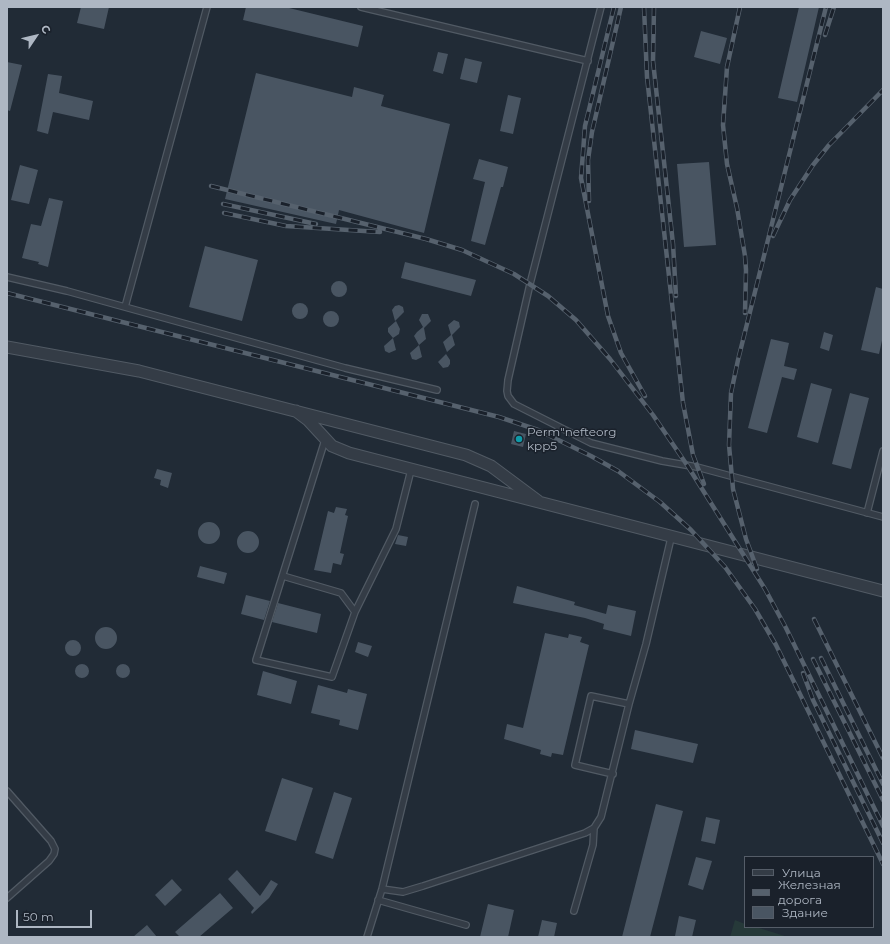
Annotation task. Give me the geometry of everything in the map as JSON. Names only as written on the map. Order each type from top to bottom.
[{"type":"street","points":[[7,347],[139,371],[482,461],[500,472],[545,505]]},
{"type":"street","points":[[296,411],[308,420],[332,446],[349,453],[671,538],[883,591]]},
{"type":"lane","points":[[124,307],[207,7]]},
{"type":"lane","points":[[361,7],[588,62]]},
{"type":"lane","points":[[602,7],[530,284],[507,391],[511,401],[556,427],[591,443],[662,461],[711,471],[883,517]]},
{"type":"lane","points":[[7,277],[124,307],[345,368],[437,390]]},
{"type":"lane","points":[[325,440],[256,660],[332,677],[355,612],[396,529],[411,470]]},
{"type":"lane","points":[[867,513],[883,451]]},
{"type":"lane","points":[[367,937],[382,889],[475,504]]},
{"type":"lane","points":[[382,889],[402,892],[423,886],[586,833],[594,828],[601,817],[629,704],[646,644],[671,538]]},
{"type":"lane","points":[[283,576],[341,593],[355,612]]},
{"type":"lane","points":[[612,774],[575,766],[591,696],[629,704]]},
{"type":"lane","points":[[7,791],[51,841],[55,849],[54,854],[49,861],[7,898]]},
{"type":"lane","points":[[574,911],[593,845],[594,828]]},
{"type":"lane","points":[[378,900],[466,925]]},
{"type":"shaded area","points":[[735,920],[744,924],[744,928],[759,928],[788,937],[730,937]]},
{"type":"building","points":[[81,7],[109,7],[104,29],[77,23]]},
{"type":"building","points":[[246,7],[285,7],[363,26],[358,47],[243,20]]},
{"type":"building","points":[[799,7],[819,7],[797,102],[778,98]]},
{"type":"building","points":[[701,31],[727,38],[720,64],[694,57]]},
{"type":"building","points":[[438,52],[448,54],[443,74],[433,71]]},
{"type":"building","points":[[465,58],[482,62],[477,83],[460,79]]},
{"type":"building","points":[[7,62],[22,65],[10,111],[7,110]]},
{"type":"building","points":[[256,73],[352,97],[354,87],[384,95],[381,106],[450,124],[424,233],[339,210],[336,224],[225,199]]},
{"type":"building","points":[[48,74],[62,76],[59,93],[93,101],[89,120],[53,112],[48,134],[37,131]]},
{"type":"building","points":[[508,95],[521,98],[513,134],[500,131]]},
{"type":"building","points":[[479,159],[508,167],[485,245],[471,241],[485,182],[473,179]]},
{"type":"building","points":[[709,162],[716,245],[684,247],[677,164]]},
{"type":"building","points":[[20,165],[38,170],[29,204],[11,200]]},
{"type":"building","points":[[49,198],[63,201],[48,267],[38,264],[39,262],[22,258],[31,224],[41,226]]},
{"type":"building","points":[[205,246],[258,260],[242,321],[189,307]]},
{"type":"building","points":[[405,262],[476,280],[471,296],[401,278]]},
{"type":"building","points":[[336,281],[342,281],[347,286],[345,295],[342,297],[336,297],[331,292],[331,286]]},
{"type":"building","points":[[876,287],[883,289],[883,336],[879,354],[861,350]]},
{"type":"building","points":[[297,303],[303,303],[308,308],[306,317],[303,319],[297,319],[292,314],[292,308]]},
{"type":"building","points":[[399,305],[403,307],[404,312],[395,321],[392,310],[395,306]]},
{"type":"building","points":[[328,311],[334,311],[339,316],[337,325],[334,327],[328,327],[323,322],[323,316]]},
{"type":"building","points":[[422,314],[428,314],[431,321],[424,328],[426,339],[419,345],[414,336],[423,327],[419,320]]},
{"type":"building","points":[[454,320],[459,322],[460,327],[452,335],[455,345],[447,352],[443,342],[451,335],[448,325]]},
{"type":"building","points":[[396,321],[400,329],[399,334],[393,338],[388,332],[388,328]]},
{"type":"building","points":[[824,332],[833,335],[829,351],[820,348]]},
{"type":"building","points":[[393,338],[396,350],[389,353],[385,351],[384,346]]},
{"type":"building","points":[[771,339],[789,343],[784,366],[797,369],[794,380],[782,377],[767,433],[748,428]]},
{"type":"building","points":[[419,345],[422,357],[416,360],[412,359],[410,353]]},
{"type":"building","points":[[446,354],[450,360],[450,364],[448,367],[443,368],[438,362]]},
{"type":"building","points":[[811,383],[832,389],[818,443],[797,437]]},
{"type":"building","points":[[850,393],[869,398],[851,469],[832,464]]},
{"type":"building","name":"Perm\"nefteorg kpp5","points":[[514,431],[526,434],[523,447],[511,444]]},
{"type":"building","points":[[157,469],[172,473],[168,488],[160,485],[161,480],[154,478]]},
{"type":"building","points":[[336,507],[347,509],[345,515],[348,516],[340,553],[344,554],[341,565],[333,563],[331,573],[314,570],[328,511],[334,513]]},
{"type":"building","points":[[205,522],[213,522],[220,529],[220,537],[213,544],[205,544],[198,537],[198,529]]},
{"type":"building","points":[[244,531],[252,531],[259,538],[259,546],[252,553],[244,553],[237,546],[237,538]]},
{"type":"building","points":[[398,535],[408,537],[406,546],[395,544]]},
{"type":"building","points":[[200,566],[227,573],[224,584],[197,577]]},
{"type":"building","points":[[517,586],[575,602],[574,605],[606,614],[608,605],[636,611],[631,636],[603,629],[604,624],[585,618],[513,603]]},
{"type":"building","points":[[246,595],[270,601],[264,620],[241,614]]},
{"type":"building","points":[[278,603],[321,614],[317,633],[272,622]]},
{"type":"building","points":[[102,627],[110,627],[117,634],[117,642],[110,649],[102,649],[95,642],[95,634]]},
{"type":"building","points":[[545,633],[568,638],[569,634],[582,637],[580,642],[589,645],[563,755],[552,753],[551,757],[540,754],[541,750],[504,739],[507,724],[523,728]]},
{"type":"building","points":[[73,640],[80,645],[81,648],[76,655],[73,656],[66,651],[65,648],[70,641]]},
{"type":"building","points":[[358,642],[372,646],[368,657],[355,652]]},
{"type":"building","points":[[79,664],[85,664],[89,668],[89,674],[85,678],[79,678],[75,674],[75,668]]},
{"type":"building","points":[[120,664],[126,664],[130,668],[130,674],[126,678],[120,678],[116,674],[116,668]]},
{"type":"building","points":[[263,671],[297,681],[291,704],[257,695]]},
{"type":"building","points":[[318,685],[347,693],[348,689],[367,694],[358,730],[339,725],[340,720],[311,713]]},
{"type":"building","points":[[635,730],[698,744],[693,763],[631,749]]},
{"type":"building","points":[[282,778],[313,788],[296,841],[265,831]]},
{"type":"building","points":[[334,792],[352,798],[333,859],[315,853]]},
{"type":"building","points":[[656,804],[683,811],[650,937],[622,937]]},
{"type":"building","points":[[706,817],[720,820],[715,844],[701,841]]},
{"type":"building","points":[[696,857],[712,861],[703,890],[688,885]]},
{"type":"building","points":[[237,870],[260,896],[271,880],[278,884],[269,898],[252,914],[251,912],[254,908],[228,879]]},
{"type":"building","points":[[172,879],[182,890],[165,906],[155,895]]},
{"type":"building","points":[[220,893],[233,908],[199,937],[180,937],[175,932]]},
{"type":"building","points":[[488,904],[514,910],[508,937],[480,937]]},
{"type":"building","points":[[679,916],[696,920],[692,937],[675,936]]},
{"type":"building","points":[[542,920],[557,923],[554,937],[538,937]]},
{"type":"building","points":[[147,925],[157,937],[133,937]]},
{"type":"railway","points":[[614,7],[585,126],[581,178],[608,316],[621,353],[645,396]]},
{"type":"railway","points":[[589,201],[588,160],[592,132],[621,7]]},
{"type":"railway","points":[[644,7],[647,77],[683,403],[693,455],[704,484]]},
{"type":"railway","points":[[654,7],[653,61],[673,244],[676,296]]},
{"type":"railway","points":[[740,7],[727,67],[723,125],[727,164],[737,208],[745,256],[745,313]]},
{"type":"railway","points":[[757,569],[746,539],[733,489],[729,445],[731,393],[826,7]]},
{"type":"railway","points":[[825,35],[834,7]]},
{"type":"railway","points":[[773,236],[790,200],[813,165],[829,145],[883,90]]},
{"type":"railway","points":[[211,186],[426,239],[462,250],[514,274],[548,296],[576,320],[610,359],[653,415],[687,465],[765,589],[786,628],[883,826]]},
{"type":"railway","points":[[223,204],[316,224]]},
{"type":"railway","points":[[224,213],[286,226],[380,232]]},
{"type":"railway","points":[[7,293],[499,417],[538,430],[618,471],[660,502],[691,530],[725,567],[755,609],[776,645],[883,864]]},
{"type":"railway","points":[[814,619],[883,758]]},
{"type":"railway","points":[[821,658],[883,784]]},
{"type":"railway","points":[[813,659],[883,800]]},
{"type":"railway","points":[[803,673],[813,700],[883,843]]},
{"type":"place","name":"Perm\"nefteorg kpp5","points":[[519,439]]}]
